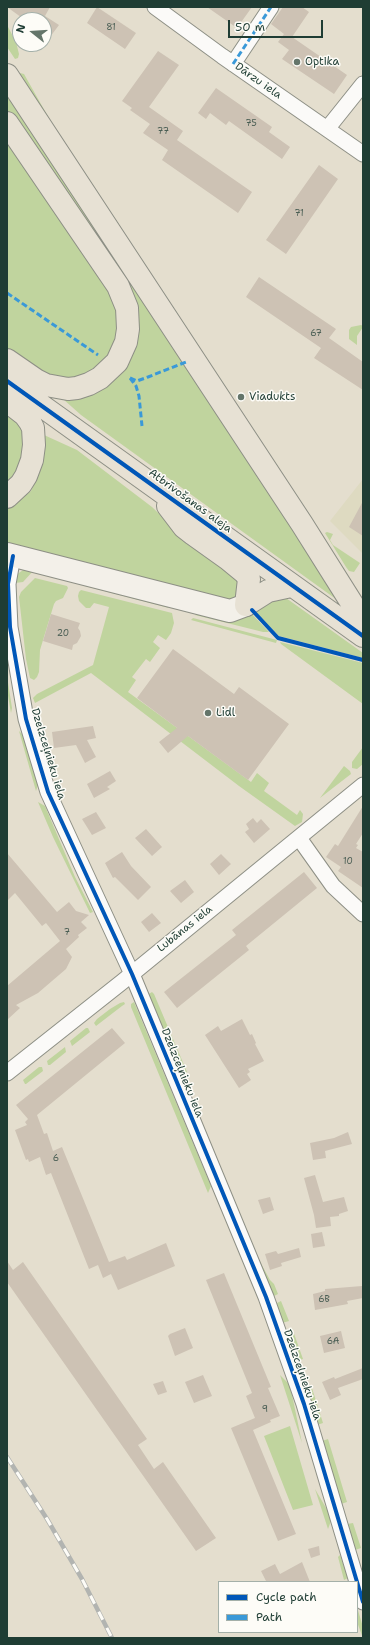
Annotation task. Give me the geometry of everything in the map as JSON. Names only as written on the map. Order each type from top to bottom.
[{"type":"main road","points":[[7,75],[302,524],[363,621]]},
{"type":"main road","points":[[7,123],[118,286],[127,308],[128,329],[126,342],[122,352],[109,371],[89,384],[77,388],[68,389],[46,385],[7,360]]},
{"type":"main road","name":"Atbrīvošanas aleja","points":[[7,381],[363,636]]},
{"type":"main road","points":[[7,401],[25,415],[30,422],[33,428],[34,445],[32,460],[26,476],[17,488],[7,497]]},
{"type":"main road","points":[[152,484],[188,530],[245,573],[249,579],[246,605]]},
{"type":"main road","points":[[10,555],[230,611],[246,605],[268,591],[292,586]]},
{"type":"street","name":"Dārzu iela","points":[[155,7],[233,64],[363,154]]},
{"type":"street","points":[[233,64],[271,7]]},
{"type":"street","points":[[326,129],[363,84]]},
{"type":"street","name":"Dzelzceļnieku iela","points":[[10,555],[8,584],[10,627],[26,720],[48,792],[132,974],[266,1297],[304,1404],[357,1581]]},
{"type":"street","name":"Lubānas iela","points":[[7,1073],[132,974],[363,784]]},
{"type":"street","points":[[299,838],[333,886],[363,914]]},
{"type":"street","name":"Dzelzceļnieku iela","points":[[358,1585],[363,1602]]},
{"type":"shaded area","points":[[363,479],[363,554],[330,521]]},
{"type":"green space","points":[[7,25],[12,34],[12,52],[18,52],[18,58],[15,59],[7,47]]},
{"type":"green space","points":[[19,74],[24,74],[59,136]]},
{"type":"green space","points":[[7,90],[340,602],[81,415],[63,399],[62,396],[78,399],[98,391],[137,324],[7,115]]},
{"type":"green space","points":[[7,138],[107,283],[120,313],[116,350],[97,373],[53,382],[7,350]]},
{"type":"green space","points":[[361,325],[363,327],[357,336],[357,345],[349,339],[349,330],[351,327]]},
{"type":"green space","points":[[7,414],[18,422],[23,434],[27,454],[7,489]]},
{"type":"green space","points":[[44,435],[77,450],[152,507],[178,532],[237,572],[242,588],[233,603],[7,548],[7,508],[19,501],[31,491],[39,474],[44,453]]},
{"type":"green space","points":[[327,532],[333,534],[330,540],[333,545],[360,563],[354,572],[349,571],[346,567],[325,533]]},
{"type":"green space","points":[[26,568],[34,570],[23,582],[15,583],[16,575]]},
{"type":"green space","points":[[35,578],[67,586],[68,588],[63,598],[56,601],[54,604],[40,650],[39,672],[34,680],[30,678],[26,659],[19,597],[21,592]]},
{"type":"green space","points":[[85,586],[161,602],[169,608]]},
{"type":"green space","points":[[81,590],[172,613],[174,623],[171,633],[166,640],[158,635],[153,642],[160,648],[150,662],[146,659],[132,677],[136,680],[128,692],[251,782],[257,773],[269,783],[264,791],[297,815],[300,810],[303,814],[302,822],[295,826],[239,786],[91,673],[35,703],[33,698],[37,694],[93,665],[109,607],[94,603],[90,608],[86,608],[79,601],[78,596]]},
{"type":"green space","points":[[286,598],[363,653],[363,658],[279,636],[253,609],[262,600]]},
{"type":"green space","points":[[198,613],[251,613],[269,632],[263,632],[195,615]]},
{"type":"green space","points":[[193,618],[277,640],[276,643],[191,620]]},
{"type":"green space","points":[[280,642],[363,663],[363,704],[281,644]]},
{"type":"green space","points":[[7,676],[12,708],[11,713],[7,690]]},
{"type":"green space","points":[[19,731],[23,735],[38,785],[36,791]]},
{"type":"green space","points":[[363,747],[363,764],[357,769],[352,768],[352,762]]},
{"type":"green space","points":[[344,766],[350,771],[351,774],[320,798]]},
{"type":"green space","points":[[38,802],[45,806],[75,877],[93,912],[90,913],[53,837]]},
{"type":"green space","points":[[152,992],[187,1072],[181,1075],[147,995]]},
{"type":"green space","points":[[124,1002],[125,1004],[96,1026],[94,1023],[97,1019],[110,1009]]},
{"type":"green space","points":[[134,1002],[211,1186],[208,1193],[131,1007],[131,1004]]},
{"type":"green space","points":[[88,1028],[90,1032],[72,1046],[70,1041]]},
{"type":"green space","points":[[65,1047],[66,1052],[48,1065],[47,1061]]},
{"type":"green space","points":[[39,1067],[42,1067],[43,1071],[25,1084],[23,1080]]},
{"type":"green space","points":[[258,1258],[270,1280],[274,1284],[278,1294],[274,1296],[258,1260]]},
{"type":"green space","points":[[281,1301],[289,1321],[282,1323],[275,1304]]},
{"type":"green space","points":[[292,1328],[303,1359],[296,1361],[285,1331]]},
{"type":"green space","points":[[280,1375],[290,1385],[302,1443],[293,1415]]},
{"type":"green space","points":[[311,1385],[323,1423],[317,1425],[305,1387]]},
{"type":"green space","points":[[290,1426],[313,1505],[293,1510],[264,1436]]},
{"type":"green space","points":[[328,1439],[347,1502],[341,1504],[322,1441]]},
{"type":"green space","points":[[315,1489],[329,1513],[331,1521],[328,1529]]},
{"type":"green space","points":[[353,1523],[361,1548],[355,1550],[347,1524]]},
{"type":"green space","points":[[340,1555],[348,1578],[344,1580],[338,1557]]},
{"type":"green space","points":[[358,1610],[363,1627],[363,1638],[358,1625]]},
{"type":"building","points":[[7,7],[50,7],[47,12],[14,12]]},
{"type":"building","points":[[97,7],[136,33],[125,49],[87,23]]},
{"type":"building","points":[[207,7],[252,7],[237,28]]},
{"type":"building","points":[[283,7],[302,7],[309,12],[292,37],[347,75],[334,94],[282,59],[289,50],[278,42],[284,34],[271,24]]},
{"type":"building","points":[[52,20],[59,25],[52,34]]},
{"type":"building","points":[[158,51],[179,65],[149,107],[183,131],[177,140],[252,192],[238,213],[162,160],[168,150],[143,133],[150,124],[130,110],[132,108],[122,101]]},
{"type":"building","points":[[216,88],[272,127],[269,132],[290,147],[282,159],[229,121],[226,125],[210,113],[206,119],[198,113]]},
{"type":"building","points":[[319,165],[338,179],[286,254],[266,240]]},
{"type":"building","points":[[259,277],[336,329],[329,338],[363,362],[363,390],[314,358],[321,348],[246,297]]},
{"type":"building","points":[[363,501],[363,536],[349,527]]},
{"type":"building","points":[[51,614],[80,623],[78,628],[81,636],[77,643],[73,645],[72,650],[43,641]]},
{"type":"building","name":"Lidl","points":[[173,649],[234,694],[239,687],[289,724],[248,780],[188,736],[168,753],[159,742],[177,728],[137,698]]},
{"type":"building","points":[[93,726],[96,738],[87,740],[96,757],[85,763],[76,745],[54,748],[52,732]]},
{"type":"building","points":[[110,771],[116,781],[107,787],[110,789],[94,798],[87,784]]},
{"type":"building","points":[[363,806],[363,833],[356,844],[358,845],[356,848],[363,852],[363,888],[338,871],[341,867],[326,857],[335,844],[338,846]]},
{"type":"building","points":[[96,812],[106,828],[92,835],[82,819]]},
{"type":"building","points":[[253,818],[257,823],[261,819],[270,829],[254,843],[245,832],[249,829],[246,824]]},
{"type":"building","points":[[146,829],[162,847],[152,856],[135,838]]},
{"type":"building","points":[[122,852],[131,866],[151,887],[138,900],[115,877],[113,878],[105,863]]},
{"type":"building","points":[[7,853],[57,912],[69,902],[76,911],[89,915],[81,922],[87,928],[78,935],[79,937],[66,949],[72,957],[66,969],[38,993],[16,1005],[20,1008],[7,1020],[7,986],[60,941],[46,923],[42,926],[15,893],[7,901]]},
{"type":"building","points":[[221,854],[231,864],[219,875],[210,864]]},
{"type":"building","points":[[304,872],[317,888],[246,946],[249,950],[177,1008],[164,992],[236,935],[232,930]]},
{"type":"building","points":[[185,880],[194,892],[181,903],[170,891]]},
{"type":"building","points":[[152,913],[161,923],[149,932],[141,922]]},
{"type":"building","points":[[242,1019],[250,1035],[252,1034],[256,1043],[255,1044],[264,1061],[248,1069],[250,1072],[247,1074],[251,1080],[239,1088],[205,1035],[218,1026],[221,1031]]},
{"type":"building","points":[[112,1028],[125,1043],[37,1115],[44,1134],[47,1133],[53,1151],[62,1147],[109,1262],[125,1256],[127,1260],[166,1243],[175,1266],[118,1290],[111,1274],[103,1278],[98,1265],[89,1269],[51,1173],[46,1175],[40,1157],[29,1162],[28,1159],[26,1160],[15,1130],[27,1125],[25,1122],[28,1119],[16,1105]]},
{"type":"building","points":[[348,1132],[352,1144],[325,1151],[326,1158],[313,1160],[310,1143],[334,1138]]},
{"type":"building","points":[[315,1175],[323,1202],[344,1197],[348,1211],[339,1214],[339,1216],[330,1217],[331,1226],[316,1228],[304,1178]]},
{"type":"building","points":[[270,1197],[274,1210],[263,1214],[258,1200]]},
{"type":"building","points":[[322,1232],[325,1246],[313,1248],[311,1234]]},
{"type":"building","points":[[299,1248],[301,1257],[281,1263],[282,1266],[270,1270],[265,1254],[276,1251],[278,1254]]},
{"type":"building","points":[[7,1261],[13,1270],[23,1262],[147,1439],[138,1445],[154,1469],[163,1462],[216,1538],[196,1551],[7,1282]]},
{"type":"building","points":[[224,1273],[271,1387],[268,1388],[280,1416],[253,1430],[296,1534],[278,1541],[231,1428],[255,1418],[246,1396],[252,1393],[206,1280]]},
{"type":"building","points":[[362,1286],[363,1298],[347,1301],[348,1304],[315,1310],[313,1294],[325,1291],[325,1289]]},
{"type":"building","points":[[185,1328],[193,1348],[175,1356],[168,1336]]},
{"type":"building","points":[[341,1331],[345,1348],[324,1353],[320,1336]]},
{"type":"building","points":[[363,1368],[363,1379],[338,1388],[341,1395],[330,1400],[322,1382],[334,1377],[335,1379]]},
{"type":"building","points":[[203,1375],[212,1396],[194,1403],[185,1382]]},
{"type":"building","points":[[163,1381],[167,1392],[158,1395],[153,1384]]},
{"type":"building","points":[[319,1546],[320,1555],[311,1558],[308,1549]]},
{"type":"building","points":[[302,1562],[310,1581],[266,1581],[261,1571],[275,1564],[280,1574]]},
{"type":"railway","points":[[7,1457],[47,1519],[82,1579],[112,1638]]},
{"type":"marked path","points":[[233,64],[271,7]]},
{"type":"marked path","points":[[7,293],[98,355]]},
{"type":"marked path","points":[[130,378],[137,381],[186,362]]},
{"type":"marked path","points":[[130,378],[136,386],[139,396],[142,426]]},
{"type":"cycle path","points":[[7,381],[363,636]]},
{"type":"cycle path","points":[[13,556],[8,584],[10,627],[26,719],[48,792],[132,974],[266,1297],[304,1404],[357,1581]]},
{"type":"cycle path","points":[[252,610],[278,638],[363,660]]},
{"type":"cycle path","points":[[358,1585],[363,1602]]},
{"type":"place","name":"Optika","points":[[297,62]]},
{"type":"place","name":"Viadukts","points":[[241,397]]},
{"type":"place","name":"Lidl","points":[[208,713]]}]
